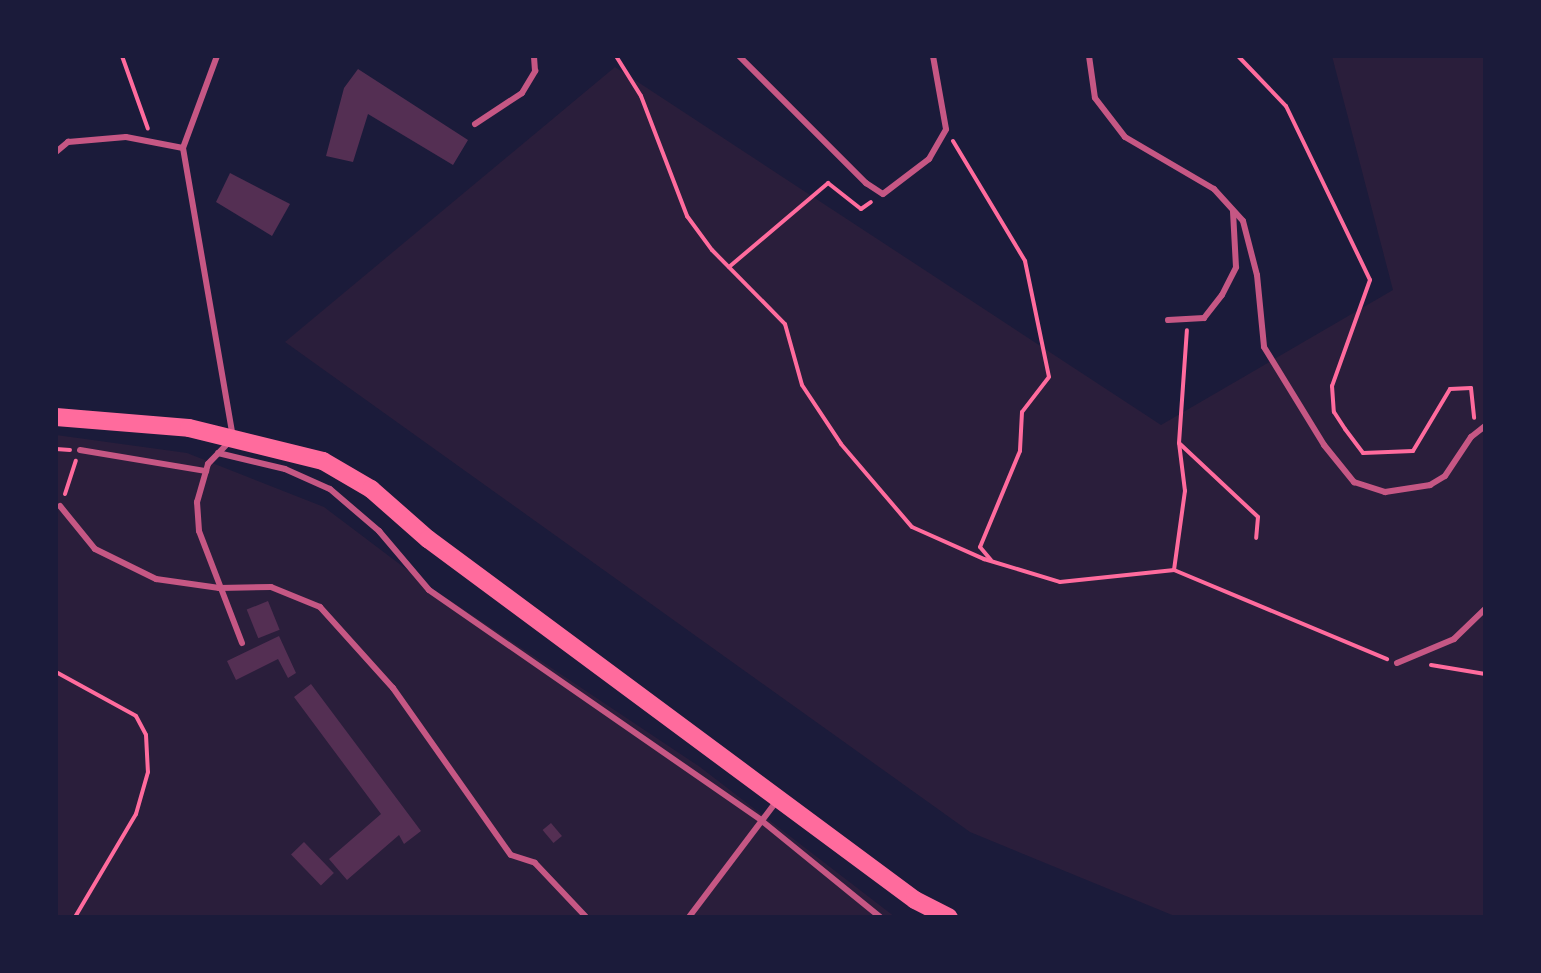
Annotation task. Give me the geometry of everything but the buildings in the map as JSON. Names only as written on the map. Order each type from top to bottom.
[{"type":"highway","points":[[56,417],[189,428],[323,461],[371,489],[428,539],[915,900],[949,917]]},
{"type":"lane","points":[[217,56],[183,148],[233,438],[206,471],[197,502],[199,531],[242,643]]},
{"type":"lane","points":[[475,124],[522,93],[535,71],[534,56]]},
{"type":"lane","points":[[739,56],[866,183],[883,194],[929,159],[946,129],[933,56]]},
{"type":"lane","points":[[1089,56],[1095,98],[1125,137],[1214,189],[1243,221],[1257,275],[1264,347],[1324,445],[1354,482],[1385,492],[1430,485],[1445,476],[1471,437],[1485,426]]},
{"type":"lane","points":[[56,152],[68,142],[126,137],[183,148]]},
{"type":"lane","points":[[1168,320],[1204,318],[1236,267],[1233,211]]},
{"type":"lane","points":[[80,450],[206,471]]},
{"type":"lane","points":[[218,453],[285,469],[330,489],[379,531],[429,590],[762,821],[880,917]]},
{"type":"lane","points":[[60,506],[95,549],[156,579],[219,588],[271,587],[320,607],[393,688],[511,855],[535,863],[586,917]]},
{"type":"lane","points":[[1397,663],[1454,639],[1485,609]]},
{"type":"lane","points":[[689,917],[778,799]]},
{"type":"path","points":[[122,56],[152,142]]},
{"type":"path","points":[[616,56],[641,96],[687,216],[729,267],[785,324],[802,385],[841,444],[912,527],[991,561],[1060,582],[1174,570],[1397,663],[1485,674]]},
{"type":"path","points":[[1238,56],[1293,116],[1370,280],[1332,386],[1334,412],[1363,453],[1413,451],[1441,398],[1450,389],[1471,388],[1471,437]]},
{"type":"path","points":[[946,129],[1025,261],[1049,377],[1022,412],[1020,451],[980,547],[991,561]]},
{"type":"path","points":[[729,267],[828,183],[861,209],[883,194]]},
{"type":"path","points":[[1174,570],[1185,491],[1179,443],[1185,417],[1188,319]]},
{"type":"path","points":[[1179,443],[1258,517],[1256,538]]},
{"type":"path","points":[[60,506],[80,450]]},
{"type":"path","points":[[56,672],[136,716],[146,735],[148,772],[136,814],[75,917]]},
{"type":"shaded area","points":[[1332,56],[1485,56],[1485,917],[1177,917],[970,832],[285,342],[615,67],[1161,425],[1393,290]]},
{"type":"shaded area","points":[[56,435],[187,453],[324,507],[430,587],[700,767],[895,917],[56,917]]}]
